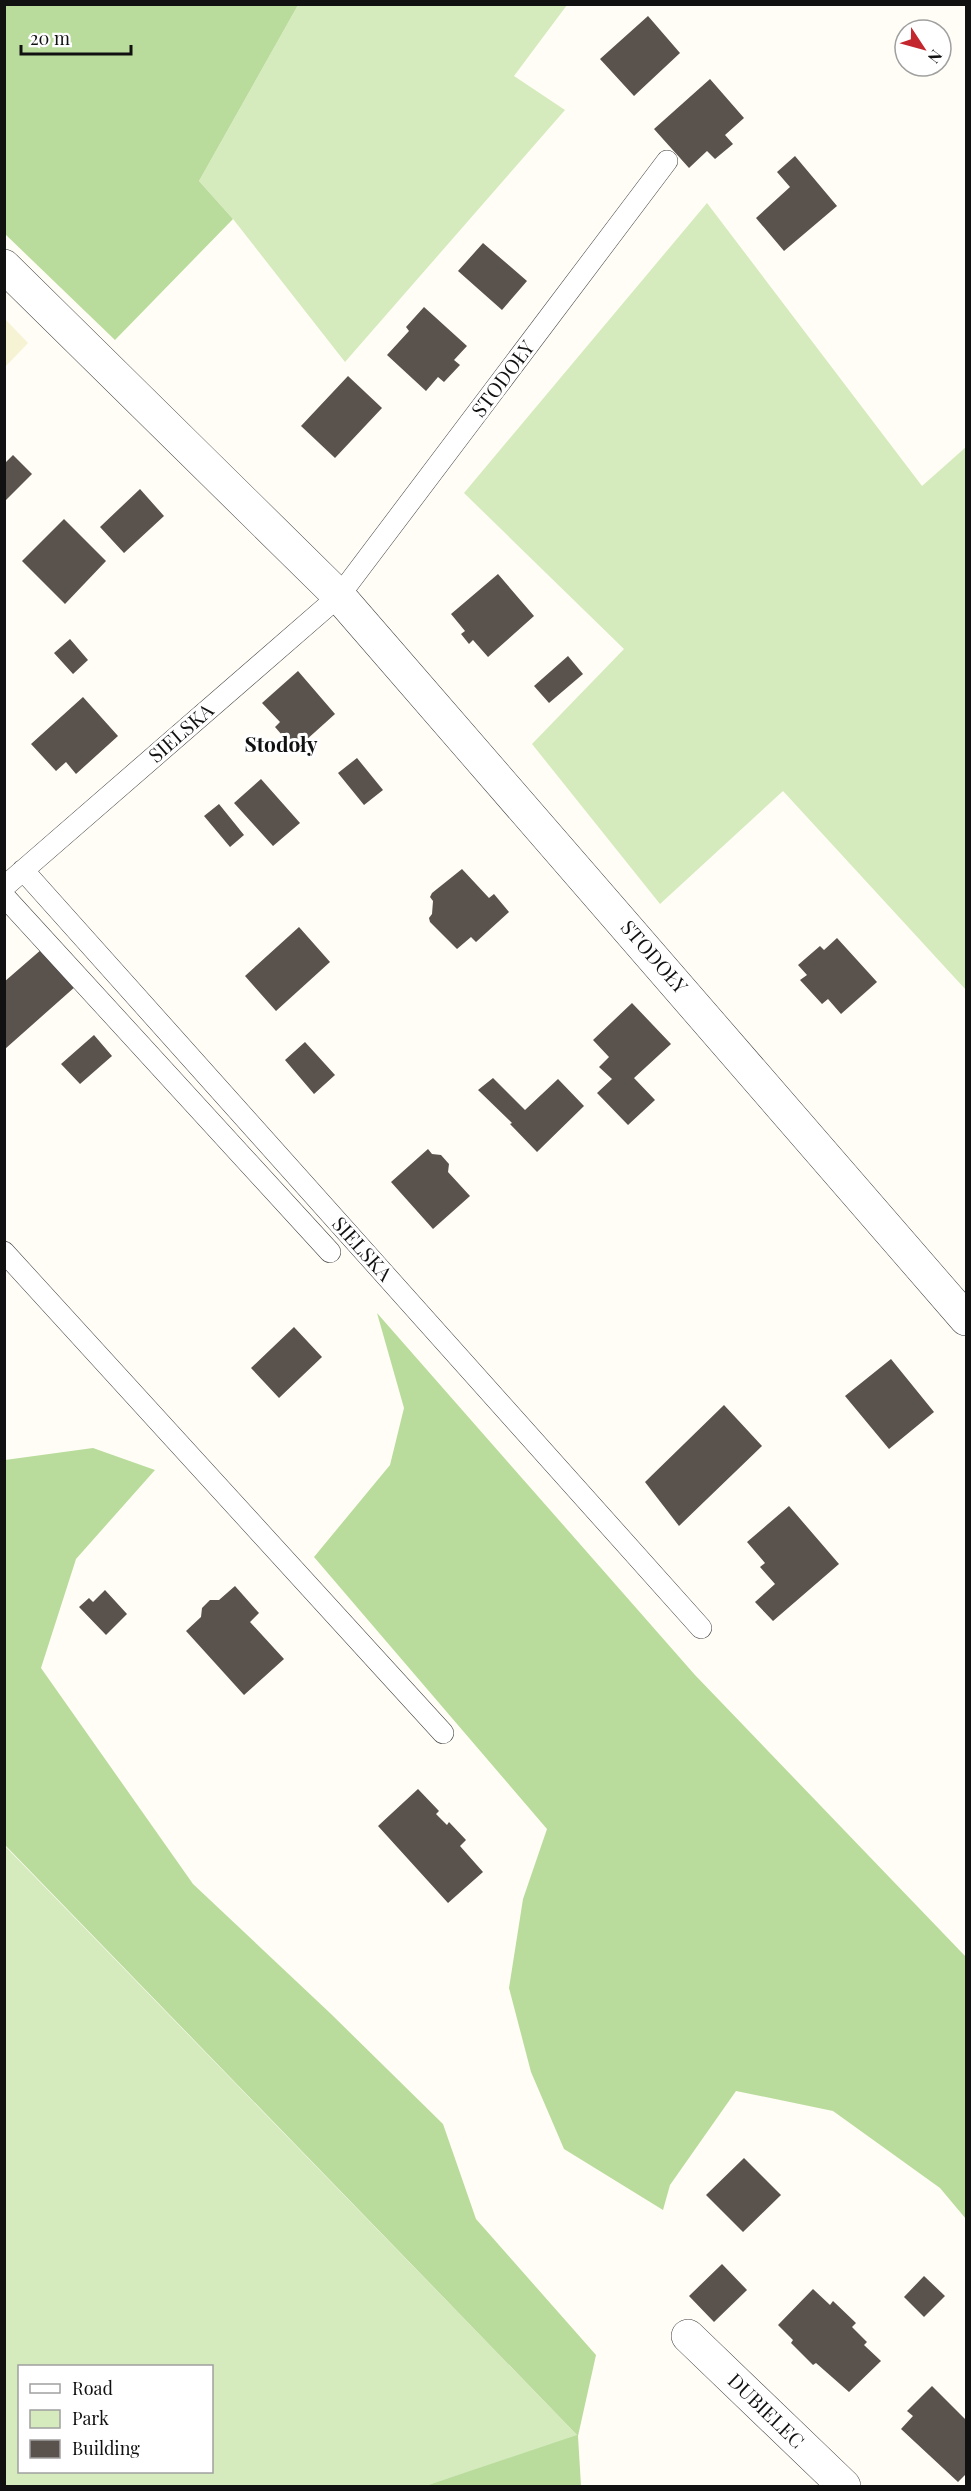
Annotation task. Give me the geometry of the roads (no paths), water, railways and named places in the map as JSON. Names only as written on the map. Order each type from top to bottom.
[{"type":"street","name":"STODOŁY","points":[[4,266],[339,596],[966,1319]]},
{"type":"street","name":"DUBIELEC","points":[[688,2336],[844,2487]]},
{"type":"lane","name":"STODOŁY","points":[[339,596],[667,161]]},
{"type":"lane","name":"SIELSKA","points":[[4,887],[339,596]]},
{"type":"lane","name":"SIELSKA","points":[[23,870],[701,1629]]},
{"type":"lane","name":"SIELSKA","points":[[4,896],[330,1252]]},
{"type":"lane","points":[[4,1252],[443,1733]]},
{"type":"district","name":"Stodoły","points":[[281,745]]}]
